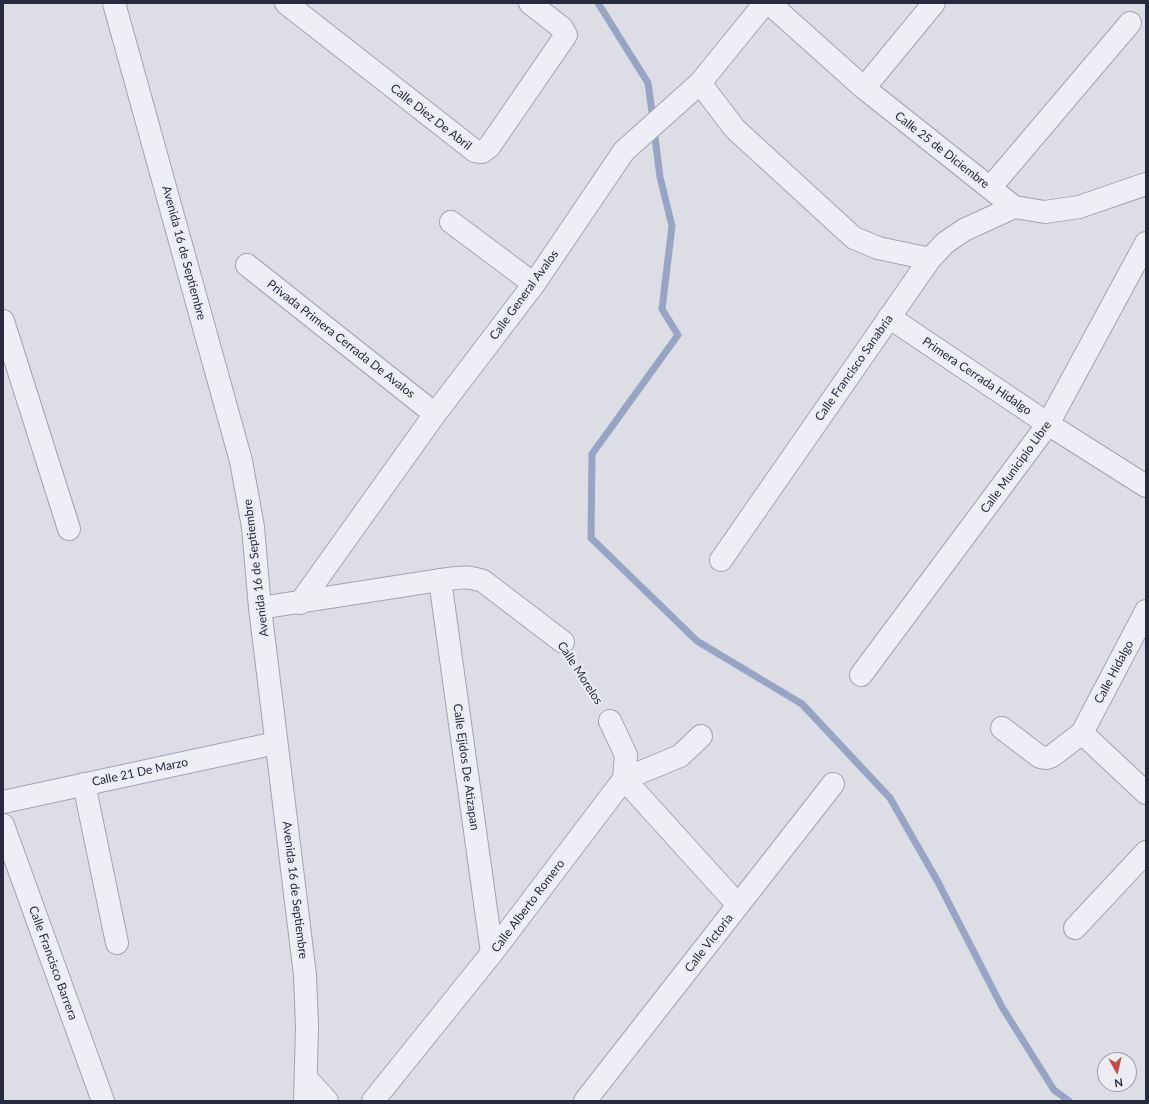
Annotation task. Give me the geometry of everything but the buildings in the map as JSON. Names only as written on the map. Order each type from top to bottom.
[{"type":"street","name":"Avenida 16 de Septiembre","points":[[114,3],[241,461],[253,527],[260,608],[305,975],[307,1026],[305,1101]]},
{"type":"street","name":"Calle Diez De Abril","points":[[286,3],[475,151],[482,152],[489,147],[566,35],[562,28],[530,3]]},
{"type":"street","name":"Calle General Avalos","points":[[300,602],[435,414],[534,284],[624,151],[700,83],[765,3]]},
{"type":"street","name":"Calle 25 de Diciembre","points":[[769,3],[864,88],[1014,207],[1045,212],[1079,207],[1146,184]]},
{"type":"street","points":[[864,88],[934,3]]},
{"type":"street","points":[[990,188],[1130,23]]},
{"type":"street","points":[[700,83],[736,129],[854,238],[878,248],[930,259]]},
{"type":"street","name":"Calle Francisco Sanabria","points":[[721,560],[930,259],[945,243],[964,230],[1014,207]]},
{"type":"street","points":[[451,222],[534,284]]},
{"type":"street","name":"Calle Municipio Libre","points":[[862,675],[1048,424],[1146,243]]},
{"type":"street","name":"Privada Primera Cerrada De Avalos","points":[[246,265],[435,414]]},
{"type":"street","name":"Primera Cerrada Hidalgo","points":[[889,317],[1048,424],[1146,486]]},
{"type":"street","points":[[3,321],[69,529]]},
{"type":"street","name":"Calle Morelos","points":[[260,608],[440,580],[473,577],[483,581],[563,642]]},
{"type":"street","name":"Calle Ejidos De Atizapan","points":[[440,580],[492,953]]},
{"type":"street","name":"Calle Hidalgo","points":[[1082,733],[1146,611]]},
{"type":"street","points":[[610,721],[626,755],[624,779],[738,905]]},
{"type":"street","points":[[1002,728],[1040,757],[1046,758],[1052,756],[1082,733],[1146,793]]},
{"type":"street","points":[[624,779],[680,756],[701,736]]},
{"type":"street","name":"Calle 21 De Marzo","points":[[3,802],[276,743]]},
{"type":"street","name":"Calle Alberto Romero","points":[[372,1101],[492,953],[624,779]]},
{"type":"street","points":[[84,784],[118,943]]},
{"type":"street","name":"Calle Victoria","points":[[585,1101],[833,784]]},
{"type":"street","name":"Calle Francisco Barrera","points":[[3,825],[103,1101]]},
{"type":"street","points":[[1075,928],[1146,852]]},
{"type":"street","points":[[306,1078],[327,1101]]},
{"type":"path","name":"Calle Morelos","points":[[563,642],[610,721]]},
{"type":"waterway","points":[[598,3],[648,83],[653,119]]},
{"type":"waterway","points":[[654,130],[660,177],[672,226],[662,309],[678,335],[592,454],[591,538],[697,641],[802,704],[890,798],[938,882],[1002,1007],[1054,1090],[1069,1101]]}]
